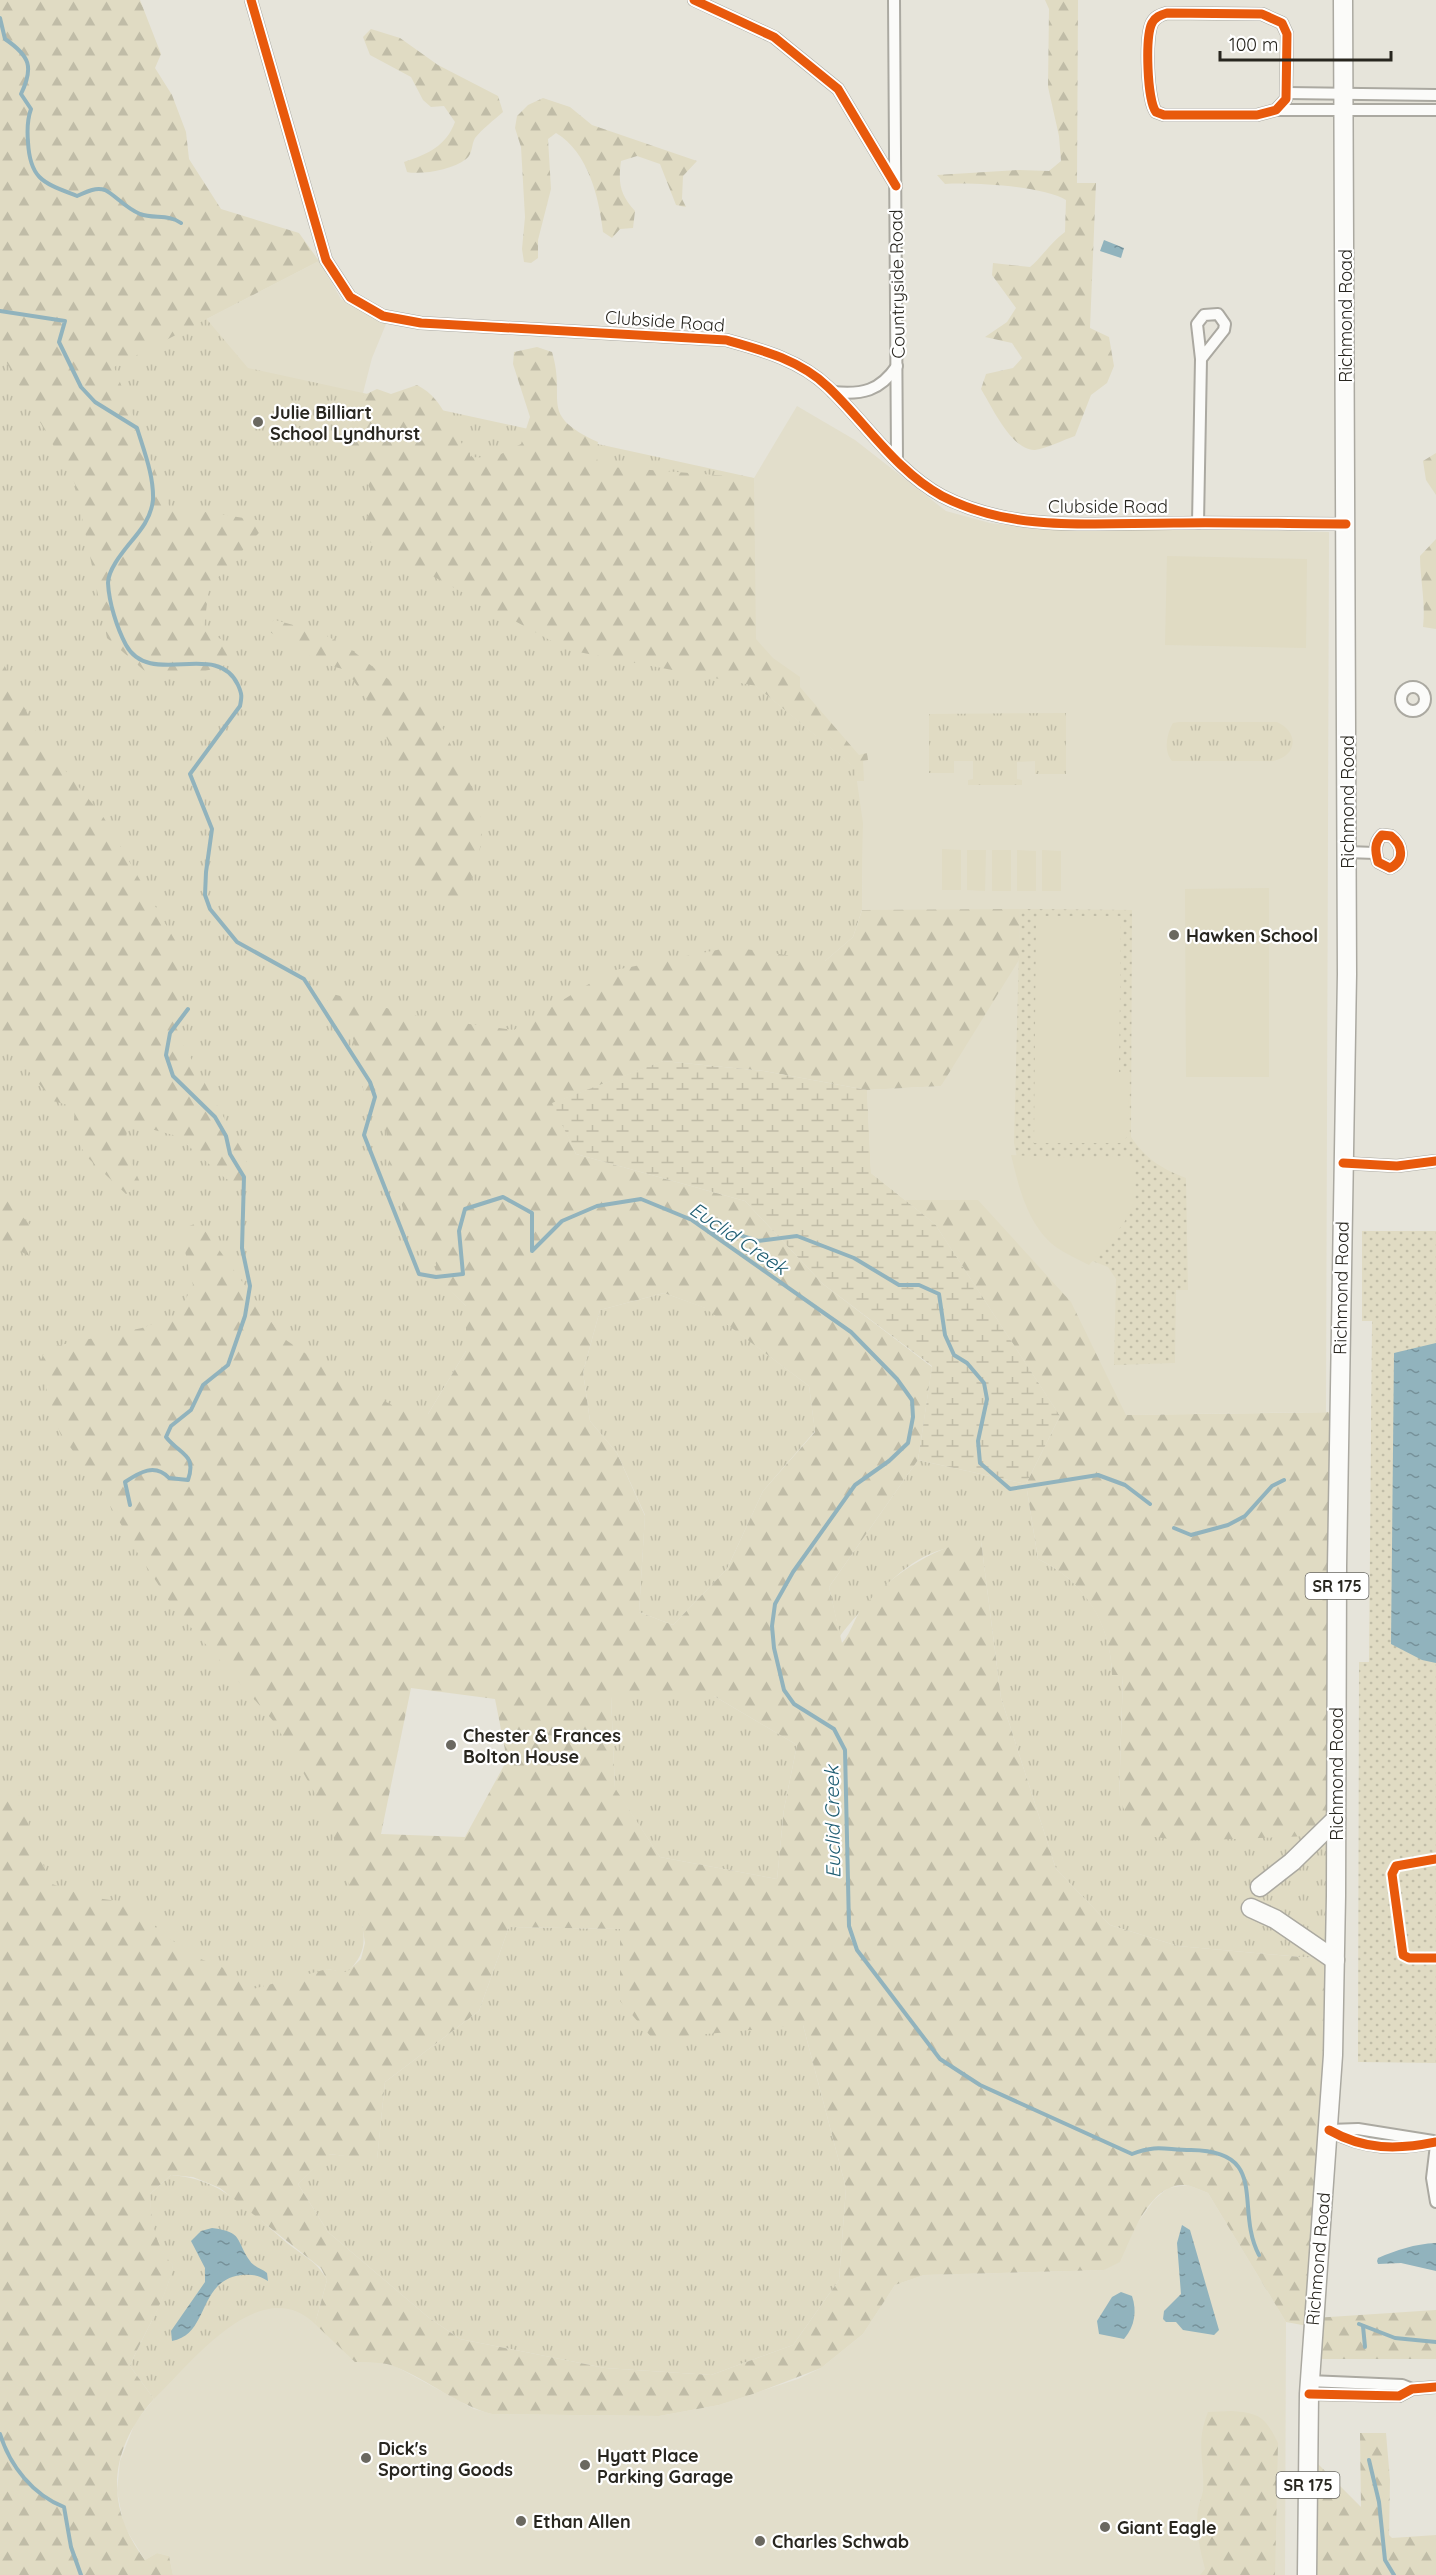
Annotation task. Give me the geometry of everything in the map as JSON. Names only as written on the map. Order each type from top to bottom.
[{"type":"main road","name":"Richmond Road","points":[[1307,2575],[1309,2388],[1329,2130],[1335,1960],[1347,852],[1343,0]]},
{"type":"main road","points":[[1260,1887],[1292,1862],[1336,1819]]},
{"type":"main road","points":[[1251,1908],[1275,1919],[1335,1960]]},
{"type":"street","name":"Clubside Road","points":[[251,0],[326,260],[350,297],[383,316],[421,324],[726,340],[794,363],[833,392],[920,482],[944,497],[1008,520],[1061,523],[1346,524]]},
{"type":"street","points":[[694,0],[774,37],[838,89],[896,186]]},
{"type":"street","name":"Countryside Road","points":[[894,0],[897,459]]},
{"type":"street","points":[[1276,110],[1283,104],[1287,93],[1287,34],[1282,23],[1262,14],[1167,13],[1153,20],[1149,39],[1150,95],[1156,112],[1164,115],[1257,116],[1276,110],[1436,94]]},
{"type":"street","points":[[1287,93],[1343,102],[1436,110]]},
{"type":"street","points":[[1198,523],[1201,359]]},
{"type":"street","points":[[833,392],[854,394],[873,390],[882,384],[898,366]]},
{"type":"street","points":[[1347,852],[1375,853]]},
{"type":"street","points":[[1343,1163],[1397,1166],[1436,1161]]},
{"type":"street","points":[[1329,2130],[1352,2143],[1405,2148],[1436,2143],[1432,2178],[1436,2202]]},
{"type":"street","points":[[1309,2388],[1399,2396],[1412,2389],[1436,2386]]},
{"type":"shaded area","points":[[319,261],[341,299],[386,324],[372,358],[363,393],[396,451],[114,367]]},
{"type":"shaded area","name":"Hawken School","points":[[797,406],[855,440],[946,511],[990,523],[1329,532],[1326,1412],[1060,1416],[935,1224],[871,1173],[867,1090],[941,1086],[1020,910],[862,910],[863,823],[756,686],[754,478]]},
{"type":"shaded area","points":[[1188,2185],[1208,2193],[1286,2322],[1285,2575],[173,2575],[169,2556],[157,2553],[145,2560],[124,2526],[117,2491],[120,2461],[135,2423],[154,2399],[150,2194],[376,2362],[395,2366],[474,2409],[492,2414],[659,2416],[719,2405],[798,2379],[821,2368],[863,2334],[895,2285],[924,2275],[1104,2270],[1154,2200],[1168,2188]]},
{"type":"green space","points":[[0,0],[140,0],[161,54],[155,68],[172,95],[186,132],[189,159],[221,209],[299,233],[319,261],[114,367],[169,506],[269,522],[209,587],[204,628],[222,640],[235,662],[199,673],[147,673],[107,638],[75,484],[0,351]]},
{"type":"green space","points":[[1045,0],[1078,0],[1077,183],[1096,183],[1090,328],[1109,337],[1114,366],[1107,383],[1091,395],[1075,436],[1035,450],[1018,443],[1011,436],[981,389],[986,374],[1013,368],[1022,358],[1012,343],[985,337],[1007,322],[1016,308],[992,275],[993,263],[1030,267],[1065,232],[1066,200],[1056,195],[1025,188],[989,184],[945,184],[937,175],[1019,170],[1049,171],[1061,161],[1059,136],[1048,87],[1049,9]]},
{"type":"green space","points":[[371,29],[400,38],[438,65],[498,96],[503,112],[475,138],[470,155],[466,159],[437,171],[407,172],[404,162],[435,148],[447,137],[455,122],[444,106],[431,107],[423,100],[411,77],[370,55],[363,37]]},
{"type":"green space","points":[[0,75],[248,368],[754,478],[756,686],[855,768],[863,823],[862,910],[853,937],[745,1030],[439,1146],[436,1276],[466,1306],[466,1351],[428,1414],[362,1923],[364,1938],[360,1956],[347,1973],[327,1969],[0,2228]]},
{"type":"green space","points":[[543,98],[570,107],[592,125],[697,161],[683,176],[682,199],[686,207],[676,205],[660,164],[637,156],[621,161],[621,188],[635,211],[633,228],[620,229],[612,238],[603,232],[595,190],[584,163],[567,141],[556,133],[548,139],[551,189],[538,240],[538,258],[531,263],[524,262],[522,249],[525,217],[521,147],[515,128],[517,116],[528,105]]},
{"type":"green space","points":[[537,347],[552,352],[561,414],[567,423],[598,442],[596,455],[599,466],[754,478],[756,639],[773,658],[800,677],[800,687],[859,755],[867,753],[868,760],[863,761],[864,781],[855,781],[855,768],[756,686],[568,650],[359,536],[375,500],[354,450],[351,437],[351,411],[356,399],[377,389],[391,394],[417,385],[435,399],[441,407],[456,435],[470,453],[470,457],[493,458],[521,444],[530,417],[513,364],[514,352]]},
{"type":"green space","points":[[1436,453],[1436,495],[1426,480],[1423,461]]},
{"type":"green space","points":[[1436,539],[1436,629],[1423,627],[1420,556]]},
{"type":"green space","points":[[1167,556],[1307,559],[1306,648],[1165,645]]},
{"type":"green space","points":[[275,620],[319,632],[348,647],[438,719],[480,804],[482,834],[477,868],[463,898],[448,901],[432,889],[414,865],[413,842],[417,824],[414,796],[372,707],[346,670],[321,663],[265,629],[266,624]]},
{"type":"green space","points":[[0,656],[39,738],[104,818],[180,949],[178,1035],[243,1152],[253,1179],[248,1192],[225,1178],[177,1136],[128,1123],[125,1147],[141,1185],[126,1194],[87,1157],[73,1134],[75,1107],[53,1101],[0,1036]]},
{"type":"green space","points":[[1066,713],[1066,774],[1035,774],[1035,761],[1017,762],[1017,779],[1022,780],[1022,785],[968,785],[968,780],[973,779],[973,761],[954,761],[954,773],[929,773],[929,714]]},
{"type":"green space","points":[[1277,722],[1289,732],[1293,743],[1287,754],[1273,761],[1172,761],[1167,747],[1168,737],[1173,723]]},
{"type":"green space","points":[[942,849],[961,850],[961,890],[942,890]]},
{"type":"green space","points":[[967,850],[986,850],[985,891],[967,890]]},
{"type":"green space","points":[[992,850],[1011,850],[1011,891],[992,891]]},
{"type":"green space","points":[[1017,850],[1036,851],[1036,891],[1017,891]]},
{"type":"green space","points":[[1042,850],[1061,851],[1061,891],[1042,891]]},
{"type":"green space","points":[[1269,888],[1269,1077],[1186,1077],[1185,889]]},
{"type":"green space","points":[[1020,909],[1019,960],[941,1086],[867,1090],[764,1071],[663,1061],[553,1103],[576,1154],[745,1201],[823,1284],[932,1367],[918,1460],[829,1587],[842,1643],[862,1608],[903,1571],[934,1553],[950,1547],[981,1541],[1001,1698],[1056,1869],[1110,1925],[1178,1946],[1335,1960],[1314,2318],[1436,2310],[1436,2359],[1310,2359],[1313,2327],[1286,2322],[1208,2193],[1186,2185],[1162,2192],[1152,2201],[1137,2225],[1120,2262],[1104,2270],[924,2275],[895,2285],[863,2334],[821,2368],[756,2393],[719,2405],[659,2416],[492,2414],[467,2405],[396,2367],[381,2363],[355,2362],[315,2324],[327,2280],[321,2268],[220,2188],[193,2177],[171,2175],[150,2194],[155,2232],[162,2250],[173,2265],[160,2304],[130,2366],[154,2399],[139,2418],[128,2438],[117,2478],[118,2499],[132,2540],[145,2560],[157,2553],[169,2556],[173,2575],[0,2575],[0,1784],[21,1797],[36,1849],[52,1884],[89,1897],[132,1903],[160,1932],[198,1958],[224,1968],[253,1989],[327,1969],[347,1972],[361,1959],[365,1943],[362,1924],[325,1811],[275,1723],[173,1607],[137,1552],[101,1490],[60,1433],[39,1365],[46,1348],[142,1328],[178,1314],[193,1285],[180,1230],[199,1222],[283,1338],[352,1385],[404,1411],[428,1414],[466,1351],[466,1306],[436,1277],[436,1264],[412,1231],[392,1180],[386,1130],[365,1098],[353,1038],[321,991],[425,1018],[514,1030],[610,971],[732,947],[825,961],[853,937],[862,910]],"holes":[[[664,1293],[705,1308],[809,1386],[815,1432],[763,1491],[727,1569],[673,1625],[639,1612],[645,1516],[617,1453],[590,1421],[583,1372],[600,1310]],[[411,1688],[495,1699],[507,1760],[465,1837],[381,1834]],[[611,1696],[714,1696],[797,1745],[784,1809],[777,1879],[660,1857],[615,1788]],[[509,1927],[620,1929],[620,2001],[653,2039],[803,2025],[846,2188],[839,2280],[793,2345],[711,2375],[605,2368],[460,2339],[428,2317],[328,2232],[298,2184],[329,2154],[377,2160],[385,2082],[479,2011]]]},
{"type":"green space","points":[[1020,909],[1132,910],[1131,1137],[1155,1162],[1186,1178],[1188,1290],[1176,1290],[1175,1363],[1114,1365],[1116,1279],[1108,1267],[1082,1257],[1018,1163],[1014,1143]]},
{"type":"green space","points":[[1036,916],[1121,916],[1119,1072],[1128,1073],[1129,1135],[1121,1143],[1034,1143]]},
{"type":"green space","points":[[663,1061],[764,1071],[867,1090],[871,1173],[935,1224],[1060,1416],[1026,1484],[918,1460],[932,1366],[823,1284],[745,1201],[576,1154],[552,1103]]},
{"type":"green space","points":[[1011,1155],[1071,1158],[1129,1156],[1134,1160],[1134,1202],[1124,1223],[1089,1265],[1056,1247],[1038,1228],[1021,1193]]},
{"type":"green space","points":[[0,1192],[31,1226],[29,1256],[0,1240]]},
{"type":"green space","points":[[905,1200],[978,1200],[1071,1302],[1126,1415],[1339,1412],[1336,1835],[1184,1841],[1148,1836],[1130,1823],[1119,1798],[1123,1675],[1112,1675],[1106,1638],[1092,1606],[1069,1579],[1038,1559],[1026,1484],[1060,1416],[935,1224]]},
{"type":"green space","points":[[1362,1231],[1436,1231],[1436,2063],[1358,2062],[1359,1662],[1369,1662],[1372,1321],[1362,1321]]},
{"type":"green space","points":[[664,1293],[706,1308],[809,1386],[815,1431],[763,1491],[727,1569],[673,1625],[639,1612],[645,1515],[617,1453],[590,1421],[583,1372],[600,1310]]},
{"type":"green space","points":[[918,1460],[1026,1484],[1038,1559],[1069,1579],[1092,1605],[1106,1637],[1112,1674],[1123,1674],[1119,1798],[1318,1835],[1336,1835],[1335,1960],[1178,1946],[1110,1925],[1056,1869],[1001,1698],[981,1541],[930,1554],[906,1568],[881,1590],[840,1636],[829,1587]]},
{"type":"green space","points":[[611,1696],[714,1696],[797,1745],[784,1809],[777,1879],[660,1857],[615,1789]]},
{"type":"green space","points":[[509,1927],[620,1929],[620,2001],[803,2025],[846,2188],[839,2280],[793,2345],[711,2375],[605,2368],[460,2339],[428,2317],[328,2232],[298,2184],[328,2154],[377,2159],[385,2082],[479,2011]]},
{"type":"green space","points":[[171,2175],[206,2183],[234,2198],[314,2263],[327,2280],[315,2324],[294,2311],[272,2308],[250,2315],[228,2328],[207,2345],[154,2399],[130,2366],[160,2304],[173,2265],[162,2250],[155,2232],[150,2194]]},
{"type":"green space","points":[[1208,2412],[1248,2413],[1260,2418],[1269,2427],[1278,2443],[1275,2575],[1200,2575],[1205,2569],[1197,2524],[1203,2491],[1202,2433]]},
{"type":"green space","points":[[1360,2433],[1386,2433],[1390,2480],[1389,2535],[1392,2538],[1436,2535],[1436,2575],[1307,2575],[1308,2454],[1361,2507]]},
{"type":"water","points":[[1104,240],[1124,248],[1121,258],[1100,251]]},
{"type":"water","points":[[1436,1343],[1436,1663],[1422,1660],[1391,1644],[1394,1353]]},
{"type":"water","points":[[1182,2225],[1190,2230],[1219,2330],[1214,2335],[1183,2330],[1176,2322],[1166,2322],[1163,2319],[1164,2311],[1181,2294],[1177,2243]]},
{"type":"water","points":[[212,2228],[234,2235],[252,2263],[267,2273],[268,2281],[249,2275],[227,2279],[210,2297],[193,2329],[172,2341],[171,2331],[205,2282],[205,2268],[191,2241],[201,2231]]},
{"type":"water","points":[[1436,2243],[1436,2271],[1401,2263],[1378,2264],[1377,2261],[1378,2258],[1392,2252]]},
{"type":"water","points":[[1121,2292],[1132,2296],[1134,2302],[1135,2313],[1131,2329],[1124,2339],[1099,2334],[1097,2321],[1112,2297]]},
{"type":"waterway","points":[[0,18],[5,39],[20,51],[27,63],[28,76],[21,94],[31,109],[27,129],[29,155],[32,165],[41,178],[77,196],[94,190],[105,190],[140,214],[172,218],[181,223]]},
{"type":"waterway","name":"Euclid Creek","points":[[0,311],[65,321],[59,342],[81,387],[95,402],[137,428],[150,473],[153,500],[145,523],[110,573],[108,583],[110,599],[120,631],[126,645],[137,657],[151,663],[166,665],[215,666],[228,672],[238,685],[241,695],[240,706],[190,774],[212,829],[205,895],[210,909],[237,942],[304,979],[370,1082],[375,1097],[364,1135],[419,1274],[436,1277],[463,1274],[459,1231],[465,1209],[503,1197],[532,1213],[532,1251],[562,1221],[597,1206],[641,1199],[692,1220],[851,1332],[897,1379],[912,1400],[913,1417],[908,1443],[889,1461],[855,1485],[793,1572],[775,1604],[772,1626],[774,1648],[784,1690],[794,1704],[834,1729],[845,1750],[849,1926],[857,1950],[940,2059],[980,2085],[1132,2154],[1155,2148],[1191,2150],[1216,2153],[1232,2160],[1241,2171],[1246,2185],[1252,2237],[1259,2255]]},
{"type":"waterway","points":[[130,1505],[125,1482],[142,1472],[153,1470],[164,1473],[169,1478],[188,1480],[189,1460],[166,1437],[171,1426],[191,1410],[203,1385],[228,1365],[245,1316],[250,1286],[242,1248],[244,1177],[230,1154],[226,1136],[215,1117],[173,1076],[166,1055],[170,1033],[188,1009]]},
{"type":"waterway","points":[[709,1232],[736,1234],[758,1241],[797,1236],[854,1258],[899,1285],[919,1285],[939,1294],[945,1335],[954,1355],[967,1363],[984,1383],[987,1399],[978,1441],[980,1463],[1010,1489],[1098,1475],[1125,1485],[1150,1504]]},
{"type":"waterway","points":[[1174,1528],[1191,1535],[1228,1525],[1245,1516],[1272,1486],[1284,1480]]},
{"type":"waterway","name":"Euclid Creek","points":[[1359,2324],[1395,2338],[1436,2342]]},
{"type":"waterway","points":[[1363,2326],[1365,2347]]},
{"type":"waterway","points":[[0,2434],[4,2446],[24,2478],[42,2495],[64,2507],[71,2547],[81,2575]]},
{"type":"waterway","points":[[1369,2460],[1379,2502],[1385,2560],[1394,2575]]},
{"type":"cycle path","points":[[251,0],[326,260],[350,297],[383,316],[421,323],[726,340],[767,352],[793,363],[828,387],[895,460],[925,486],[969,508],[997,516],[1026,521],[1085,524],[1346,524]]},
{"type":"cycle path","points":[[694,0],[774,37],[838,89],[896,186]]},
{"type":"cycle path","points":[[1167,13],[1262,14],[1282,23],[1287,34],[1286,99],[1276,110],[1257,115],[1164,115],[1156,112],[1149,82],[1148,41],[1153,21],[1167,13]]},
{"type":"cycle path","points":[[1382,835],[1391,836],[1400,848],[1400,857],[1390,868],[1378,862],[1377,858],[1376,844],[1382,835]]},
{"type":"cycle path","points":[[1343,1163],[1397,1166],[1436,1161]]},
{"type":"cycle path","points":[[1436,1859],[1396,1866],[1392,1874],[1403,1955],[1409,1958],[1436,1958]]},
{"type":"cycle path","points":[[1329,2130],[1342,2137],[1368,2145],[1394,2147],[1436,2142]]},
{"type":"cycle path","points":[[1309,2394],[1399,2396],[1412,2389],[1436,2387]]},
{"type":"place","name":"Julie Billiart School Lyndhurst","points":[[258,422]]},
{"type":"place","name":"Hawken School","points":[[1174,935]]},
{"type":"place","name":"Chester & Frances Bolton House","points":[[451,1745]]},
{"type":"place","name":"Dick's Sporting Goods","points":[[366,2458]]},
{"type":"place","name":"Hyatt Place Parking Garage","points":[[585,2465]]},
{"type":"place","name":"Ethan Allen","points":[[521,2521]]},
{"type":"place","name":"Giant Eagle","points":[[1105,2527]]},
{"type":"place","name":"Charles Schwab","points":[[760,2541]]}]
